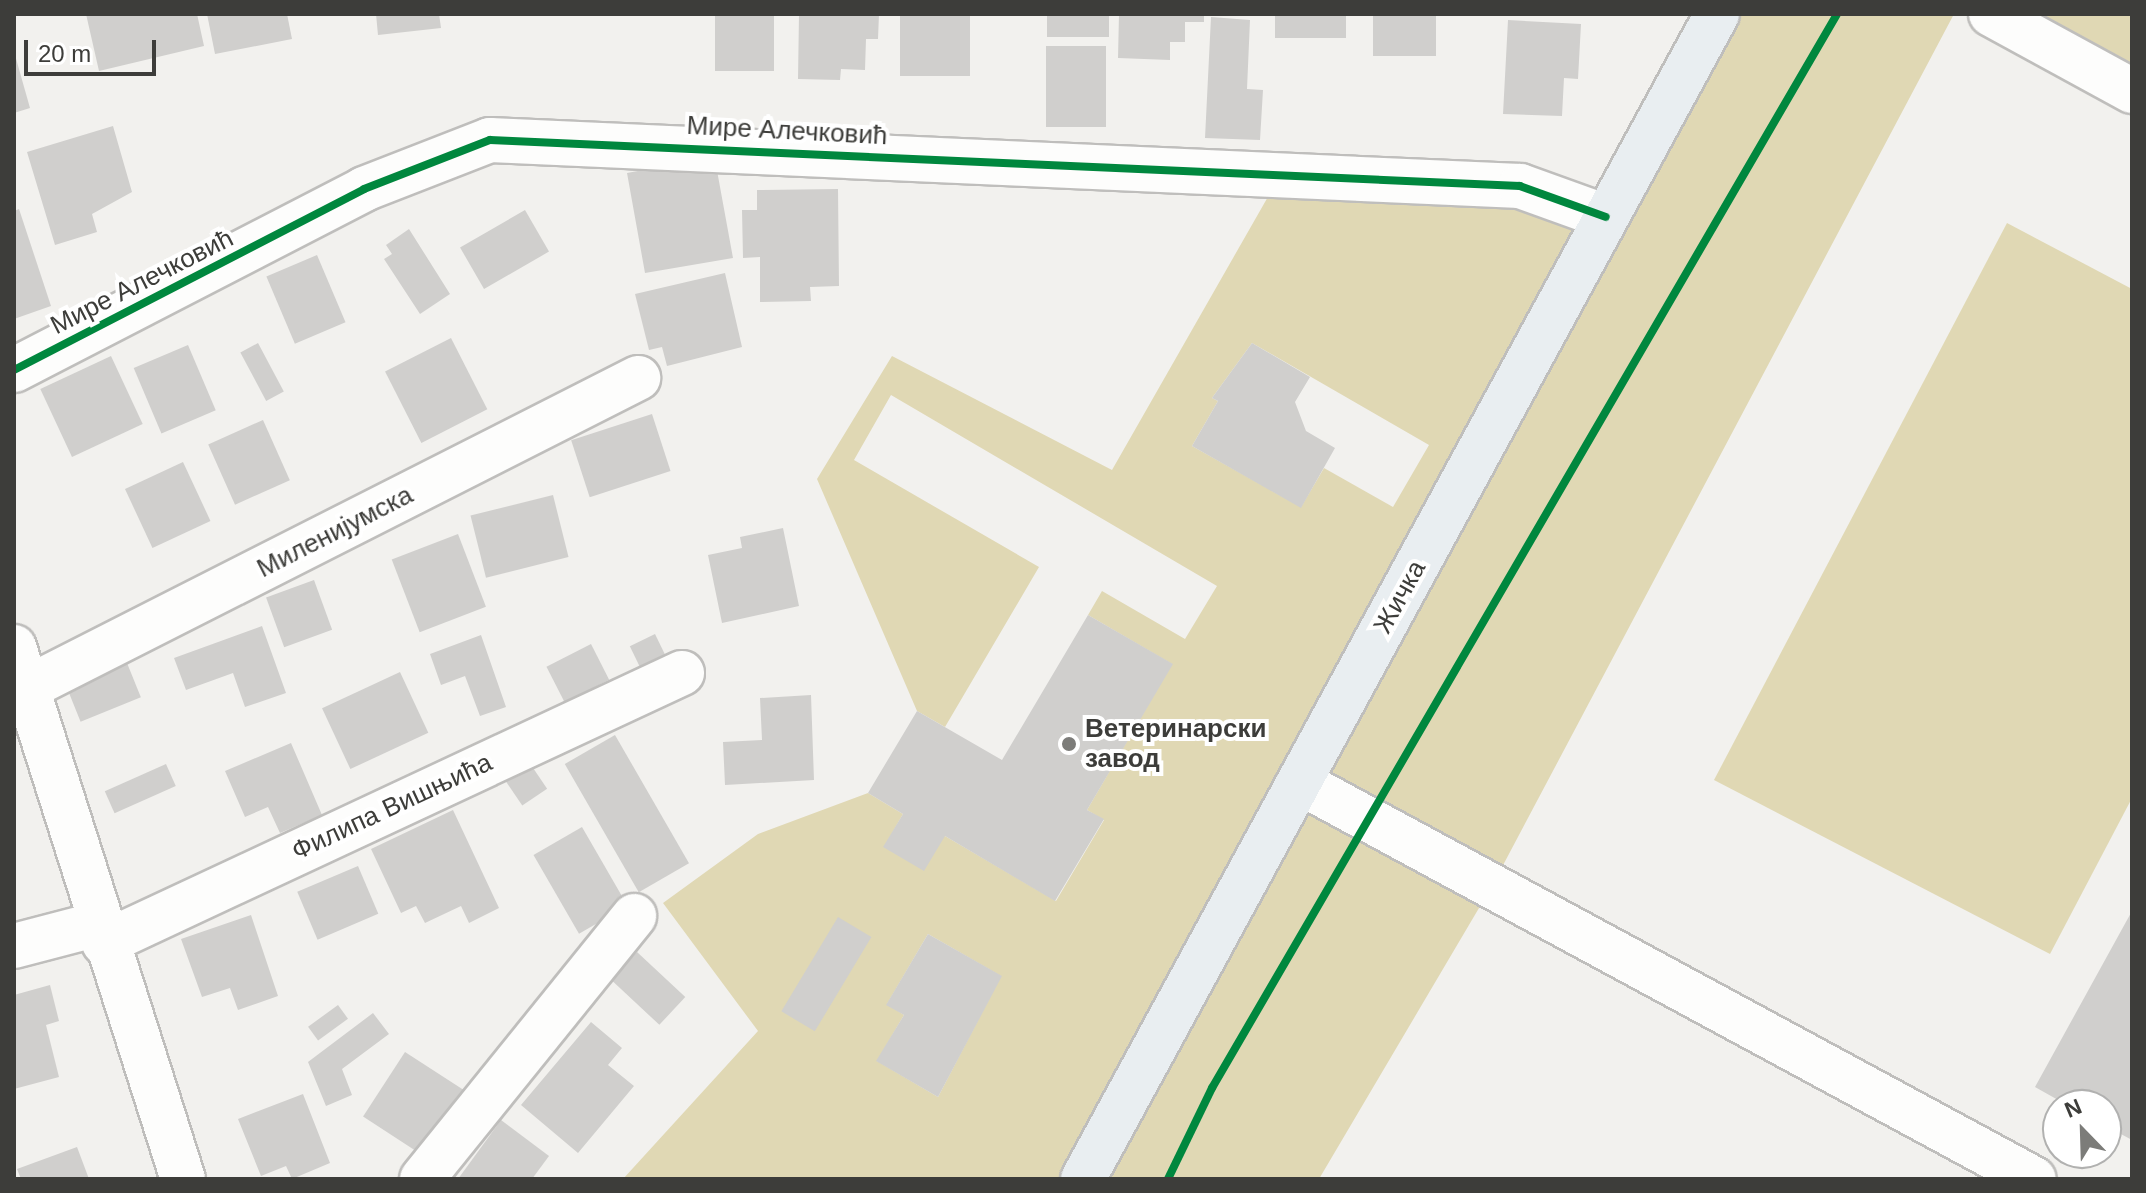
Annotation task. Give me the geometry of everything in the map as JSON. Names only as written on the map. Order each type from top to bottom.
[{"type":"main road","name":"Жичка","points":[[1083,1179],[1717,14]]},
{"type":"street","points":[[1991,14],[2132,91]]},
{"type":"street","name":"Мире Алечковић","points":[[14,370],[364,189],[490,140],[1520,186],[1606,217]]},
{"type":"street","name":"Миленијумска","points":[[20,666],[638,378]]},
{"type":"street","points":[[20,666],[101,934],[183,1179]]},
{"type":"street","name":"Филипа Вишњића","points":[[14,946],[101,934],[682,673]]},
{"type":"street","points":[[1299,782],[2034,1179]]},
{"type":"street","points":[[422,1179],[634,916]]},
{"type":"shaded area","points":[[1717,14],[1954,14],[1492,886],[1319,1179],[623,1179],[758,1031],[663,903],[758,834],[868,793],[903,814],[884,847],[945,836],[1056,901],[1104,820],[1087,810],[1172,664],[1088,615],[1102,591],[1185,639],[1217,586],[891,395],[854,460],[1039,567],[945,727],[917,711],[817,479],[892,356],[1112,470],[1281,174],[1606,217]],"holes":[[[1252,343],[1429,445],[1393,507],[1324,468],[1301,507],[1192,446],[1218,401],[1212,398]],[[928,934],[1001,976],[938,1097],[877,1061],[904,1015],[887,1004]]]},
{"type":"shaded area","points":[[1991,14],[2132,14],[2132,91]]},
{"type":"shaded area","points":[[2007,223],[2132,289],[2132,798],[2050,954],[1714,780]]},
{"type":"building","points":[[86,14],[197,14],[204,46],[99,71]]},
{"type":"building","points":[[207,14],[287,14],[292,39],[215,54]]},
{"type":"building","points":[[376,14],[439,14],[441,28],[378,35]]},
{"type":"building","points":[[715,14],[774,14],[774,71],[715,71]]},
{"type":"building","points":[[799,14],[879,14],[878,39],[866,39],[865,70],[841,69],[840,80],[798,79]]},
{"type":"building","points":[[900,14],[970,14],[970,76],[900,76]]},
{"type":"building","points":[[1047,14],[1109,14],[1109,37],[1047,37]]},
{"type":"building","points":[[1119,14],[1204,14],[1204,22],[1185,22],[1185,42],[1170,42],[1170,60],[1118,58]]},
{"type":"building","points":[[1275,14],[1346,14],[1346,38],[1275,38]]},
{"type":"building","points":[[1373,14],[1436,14],[1436,56],[1373,56]]},
{"type":"building","points":[[1211,17],[1250,20],[1247,89],[1263,90],[1260,140],[1205,138]]},
{"type":"building","points":[[1508,20],[1581,24],[1578,79],[1564,78],[1562,116],[1503,114]]},
{"type":"building","points":[[1046,46],[1106,46],[1106,127],[1046,127]]},
{"type":"building","points":[[14,56],[30,108],[14,113]]},
{"type":"building","points":[[113,126],[132,192],[92,214],[97,232],[55,245],[27,152]]},
{"type":"building","points":[[681,163],[682,171],[716,165],[733,258],[645,273],[627,173]]},
{"type":"building","points":[[838,189],[839,286],[810,287],[811,301],[760,302],[760,257],[743,258],[742,210],[757,210],[757,190]]},
{"type":"building","points":[[19,209],[51,306],[14,319],[14,211]]},
{"type":"building","points":[[525,210],[549,252],[484,289],[460,248]]},
{"type":"building","points":[[409,229],[450,294],[420,314],[384,259],[392,254],[386,245]]},
{"type":"building","points":[[317,255],[346,322],[295,344],[266,276]]},
{"type":"building","points":[[725,273],[742,347],[667,366],[662,347],[649,350],[635,294]]},
{"type":"building","points":[[451,338],[487,409],[421,443],[385,372]]},
{"type":"building","points":[[258,343],[284,392],[266,401],[240,352]]},
{"type":"building","points":[[1252,343],[1310,377],[1295,402],[1306,431],[1335,448],[1301,508],[1192,446],[1218,401],[1212,398]]},
{"type":"building","points":[[188,345],[216,410],[161,433],[134,368]]},
{"type":"building","points":[[111,356],[143,424],[72,457],[40,389]]},
{"type":"building","points":[[652,414],[671,471],[590,497],[571,440]]},
{"type":"building","points":[[263,420],[290,480],[235,505],[208,444]]},
{"type":"building","points":[[183,462],[210,521],[152,548],[125,489]]},
{"type":"building","points":[[553,495],[568,557],[486,578],[471,516]]},
{"type":"building","points":[[783,528],[799,606],[722,623],[708,555],[742,548],[740,537]]},
{"type":"building","points":[[458,534],[486,607],[420,632],[392,559]]},
{"type":"building","points":[[314,580],[332,630],[284,647],[266,597]]},
{"type":"building","name":"Ветеринарски завод","points":[[1088,615],[1173,664],[1087,810],[1104,819],[1055,901],[945,836],[924,871],[883,847],[903,814],[868,793],[917,711],[1002,760]]},
{"type":"building","points":[[262,626],[286,693],[245,707],[233,673],[186,690],[174,658]]},
{"type":"building","points":[[655,634],[667,659],[642,671],[630,646]]},
{"type":"building","points":[[481,635],[506,707],[480,716],[465,676],[441,685],[430,654]]},
{"type":"building","points":[[591,644],[609,680],[565,702],[546,667]]},
{"type":"building","points":[[127,663],[141,697],[81,722],[67,687]]},
{"type":"building","points":[[400,672],[428,733],[350,769],[322,708]]},
{"type":"building","points":[[811,695],[814,780],[725,785],[723,742],[762,740],[760,698]]},
{"type":"building","points":[[615,735],[689,863],[639,892],[565,764]]},
{"type":"building","points":[[291,743],[322,815],[280,833],[268,807],[245,817],[225,771]]},
{"type":"building","points":[[527,759],[547,789],[522,806],[502,776]]},
{"type":"building","points":[[166,764],[176,786],[115,813],[105,791]]},
{"type":"building","points":[[453,810],[499,908],[469,923],[461,906],[425,923],[416,906],[401,913],[371,849]]},
{"type":"building","points":[[582,827],[628,906],[579,934],[534,855]]},
{"type":"building","points":[[358,866],[378,914],[318,940],[297,892]]},
{"type":"building","points":[[2132,911],[2132,1140],[2122,1135],[2122,1089],[2042,1091],[2035,1087]]},
{"type":"building","points":[[251,915],[278,996],[238,1010],[230,988],[202,997],[181,939]]},
{"type":"building","points":[[838,917],[871,937],[815,1031],[781,1011]]},
{"type":"building","points":[[928,934],[1002,976],[938,1097],[876,1061],[904,1015],[886,1005]]},
{"type":"building","points":[[637,952],[685,997],[659,1025],[611,980]]},
{"type":"building","points":[[50,985],[59,1021],[46,1025],[59,1077],[14,1089],[14,995]]},
{"type":"building","points":[[338,1005],[348,1019],[318,1041],[308,1027]]},
{"type":"building","points":[[373,1013],[389,1034],[342,1069],[352,1095],[326,1106],[308,1062]]},
{"type":"building","points":[[591,1022],[622,1048],[608,1065],[634,1086],[578,1153],[521,1105]]},
{"type":"building","points":[[405,1052],[464,1090],[422,1155],[363,1117]]},
{"type":"building","points":[[303,1094],[330,1163],[292,1179],[286,1166],[261,1176],[238,1119]]},
{"type":"building","points":[[501,1120],[549,1156],[532,1179],[458,1179]]},
{"type":"building","points":[[77,1147],[89,1179],[21,1179],[17,1169]]},
{"type":"cycle path","points":[[1168,1179],[1212,1088],[1837,14]]},
{"type":"cycle path","points":[[14,370],[364,189],[490,140],[1520,186],[1606,217]]},
{"type":"place","name":"Ветеринарски завод","points":[[1069,744]]}]
